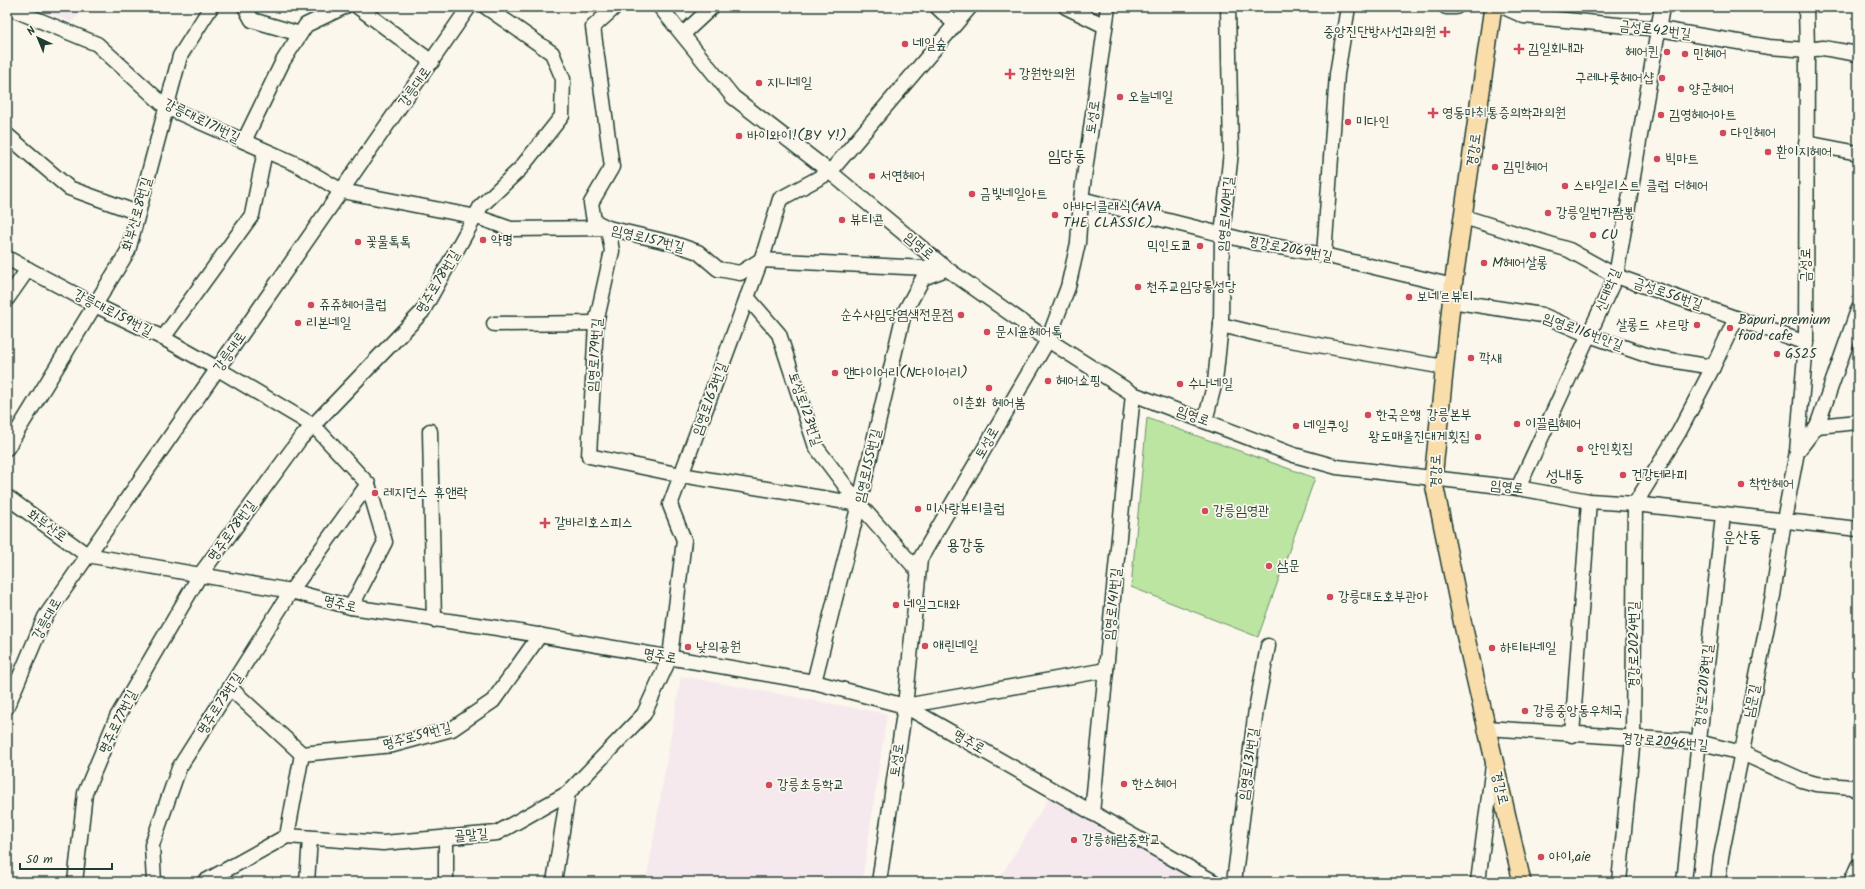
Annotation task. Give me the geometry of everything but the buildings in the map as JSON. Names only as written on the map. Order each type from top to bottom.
[{"type":"main road","name":"경강로","points":[[1493,7],[1452,294],[1433,479],[1451,571],[1522,882]]},
{"type":"street","name":"강릉대로171번길","points":[[7,7],[97,44],[166,107],[296,164],[342,192]]},
{"type":"street","name":"화부산로8번길","points":[[7,448],[128,251],[180,56],[211,7]]},
{"type":"street","points":[[245,7],[252,20],[300,34]]},
{"type":"street","points":[[244,141],[282,62],[306,25],[344,7]]},
{"type":"street","points":[[358,7],[432,62]]},
{"type":"street","name":"강릉대로","points":[[7,707],[45,617],[342,192],[469,7]]},
{"type":"street","name":"명주로78번길","points":[[200,575],[300,440],[422,312],[477,217],[481,206],[520,169],[562,116],[563,79],[552,53],[486,7]]},
{"type":"street","points":[[608,228],[594,220],[591,203],[612,167],[593,27],[615,7]]},
{"type":"street","name":"임영로","points":[[660,7],[734,97],[830,172],[947,268],[1048,340],[1133,394],[1294,455],[1337,467],[1518,488],[1589,501],[1635,504],[1858,529]]},
{"type":"street","points":[[683,34],[712,7]]},
{"type":"street","points":[[937,7],[955,24]]},
{"type":"street","points":[[830,172],[970,7]]},
{"type":"street","points":[[1066,7],[1105,26]]},
{"type":"street","name":"토성로","points":[[879,882],[905,706],[920,560],[1048,340],[1068,287],[1078,243],[1081,199],[1108,7]]},
{"type":"street","name":"임영로140번길","points":[[1205,420],[1215,382],[1221,325],[1222,235],[1231,152],[1228,7]]},
{"type":"street","points":[[1324,255],[1337,74],[1348,7]]},
{"type":"street","points":[[1446,7],[1456,7]]},
{"type":"street","name":"금성로42번길","points":[[1504,7],[1524,16],[1659,29],[1769,47],[1807,50],[1823,48],[1858,54]]},
{"type":"street","name":"신대학길","points":[[1518,488],[1616,276],[1662,7]]},
{"type":"street","name":"금성로","points":[[1784,520],[1797,452],[1806,343],[1806,7]]},
{"type":"street","points":[[7,135],[69,188],[138,213]]},
{"type":"street","points":[[1806,144],[1858,153]]},
{"type":"street","points":[[163,338],[252,215],[265,150]]},
{"type":"street","name":"임영로163번길","points":[[670,658],[684,540],[670,505],[761,260],[780,199],[830,172]]},
{"type":"street","name":"임영로157번길","points":[[342,192],[477,217],[511,229],[608,228],[672,242],[698,252],[718,269],[740,273],[761,260]]},
{"type":"street","name":"경강로2069번길","points":[[1081,199],[1222,235],[1324,255],[1452,294]]},
{"type":"street","name":"금성로56번길","points":[[1464,217],[1569,250],[1616,276],[1806,343]]},
{"type":"street","name":"임영로179번길","points":[[608,228],[612,251],[596,324],[589,456],[681,475],[859,504]]},
{"type":"street","name":"강릉대로159번길","points":[[7,258],[95,305],[163,338],[314,426],[368,484]]},
{"type":"street","points":[[761,260],[947,268]]},
{"type":"street","name":"임영로155번길","points":[[814,682],[859,504],[904,313],[923,278],[947,268]]},
{"type":"street","points":[[7,299],[28,269]]},
{"type":"street","name":"임영로116번안길","points":[[1452,294],[1542,315],[1589,335],[1652,357],[1713,367]]},
{"type":"street","name":"토성로123번길","points":[[747,297],[779,334],[816,447],[859,504],[918,571]]},
{"type":"street","points":[[1797,452],[1817,426],[1858,310]]},
{"type":"street","points":[[1635,504],[1679,432],[1713,367],[1736,318]]},
{"type":"street","points":[[494,324],[596,324]]},
{"type":"street","points":[[1221,325],[1267,336],[1444,367]]},
{"type":"street","name":"임영로141번길","points":[[1092,813],[1133,394]]},
{"type":"street","points":[[1817,426],[1858,422]]},
{"type":"street","points":[[430,431],[434,620]]},
{"type":"street","points":[[351,607],[384,542],[368,484]]},
{"type":"street","name":"명주로73번길","points":[[154,882],[152,845],[179,768],[291,591],[368,484]]},
{"type":"street","name":"화부산로","points":[[7,497],[87,555]]},
{"type":"street","points":[[1572,735],[1589,501]]},
{"type":"street","name":"경강로2024번길","points":[[1619,882],[1633,738],[1635,504]]},
{"type":"street","name":"경강로2018번길","points":[[1684,882],[1723,515]]},
{"type":"street","name":"남문길","points":[[1718,882],[1721,857],[1773,596],[1784,520]]},
{"type":"street","name":"명주로","points":[[87,555],[291,591],[351,607],[540,635],[814,682],[905,706],[1214,882]]},
{"type":"street","name":"명주로77번길","points":[[75,882],[85,793],[117,717],[200,575]]},
{"type":"street","name":"명주로59번길","points":[[302,754],[393,745],[452,729],[493,701],[540,635]]},
{"type":"street","name":"임영로131번길","points":[[1234,882],[1256,709],[1268,646]]},
{"type":"street","name":"골말길","points":[[287,836],[383,843],[497,832],[568,793],[644,714],[670,658]]},
{"type":"street","points":[[905,706],[1106,670]]},
{"type":"street","points":[[204,882],[287,836],[302,754],[230,688]]},
{"type":"street","name":"경강로2046번길","points":[[1488,728],[1572,735],[1698,742],[1742,753],[1802,780],[1816,784],[1851,787],[1858,791]]},
{"type":"street","points":[[1478,882],[1494,760]]},
{"type":"street","points":[[554,882],[568,793]]},
{"type":"street","points":[[446,837],[446,882]]},
{"type":"street","points":[[307,882],[310,838]]},
{"type":"street","points":[[1851,882],[1858,866]]},
{"type":"shaded area","points":[[35,7],[88,7],[71,22]]},
{"type":"shaded area","name":"강릉초등학교","points":[[681,676],[887,714],[862,882],[646,882]]},
{"type":"shaded area","name":"강릉해람중학교","points":[[1049,798],[1199,882],[997,882]]},
{"type":"green space","points":[[1147,418],[1315,478],[1258,637],[1131,587]]},
{"type":"place","name":"중앙진단방사선과의원","points":[[1445,32]]},
{"type":"place","name":"네일숲","points":[[905,44]]},
{"type":"place","name":"김일회내과","points":[[1519,49]]},
{"type":"place","name":"헤어퀸","points":[[1667,52]]},
{"type":"place","name":"민헤어","points":[[1685,54]]},
{"type":"place","name":"강원한의원","points":[[1010,74]]},
{"type":"place","name":"구레나룻헤어샵","points":[[1662,78]]},
{"type":"place","name":"지니네일","points":[[759,83]]},
{"type":"place","name":"양군헤어","points":[[1681,89]]},
{"type":"place","name":"오늘네일","points":[[1120,97]]},
{"type":"place","name":"영동마취통증의학과의원","points":[[1433,113]]},
{"type":"place","name":"김영헤어아트","points":[[1661,115]]},
{"type":"place","name":"미다인","points":[[1348,122]]},
{"type":"place","name":"다인헤어","points":[[1723,133]]},
{"type":"place","name":"바이와이!(BY Y!)","points":[[739,136]]},
{"type":"place","name":"환이지헤어","points":[[1768,152]]},
{"type":"place","name":"빅마트","points":[[1657,159]]},
{"type":"place","name":"김민헤어","points":[[1495,167]]},
{"type":"place","name":"서연헤어","points":[[872,176]]},
{"type":"place","name":"스타일리스트 클럽 더헤어","points":[[1565,186]]},
{"type":"place","name":"금빛네일아트","points":[[972,194]]},
{"type":"place","name":"강릉일번가짬뽕","points":[[1548,213]]},
{"type":"place","name":"아바더클래식(AVA THE CLASSIC)","points":[[1055,215]]},
{"type":"place","name":"뷰티콘","points":[[842,220]]},
{"type":"place","name":"CU","points":[[1593,235]]},
{"type":"place","name":"약명","points":[[483,240]]},
{"type":"place","name":"꽃물톡톡","points":[[358,242]]},
{"type":"place","name":"믹인도쿄","points":[[1200,246]]},
{"type":"place","name":"M헤어살롱","points":[[1484,263]]},
{"type":"place","name":"천주교임당동성당","points":[[1138,287]]},
{"type":"place","name":"보네르뷰티","points":[[1409,297]]},
{"type":"place","name":"쥬쥬헤어클럽","points":[[311,305]]},
{"type":"place","name":"순수사임당염색전문점","points":[[961,315]]},
{"type":"place","name":"리본네일","points":[[298,323]]},
{"type":"place","name":"살롱드 샤르망","points":[[1697,325]]},
{"type":"place","name":"Bapuri premium food cafe","points":[[1730,328]]},
{"type":"place","name":"문시윤헤어톡","points":[[987,332]]},
{"type":"place","name":"GS25","points":[[1777,354]]},
{"type":"place","name":"깍새","points":[[1471,358]]},
{"type":"place","name":"앤다이어리(N다이어리)","points":[[835,373]]},
{"type":"place","name":"헤어쇼핑","points":[[1048,381]]},
{"type":"place","name":"수나네일","points":[[1180,384]]},
{"type":"place","name":"이춘화 헤어붐","points":[[989,388]]},
{"type":"place","name":"한국은행 강릉본부","points":[[1368,415]]},
{"type":"place","name":"이끌림헤어","points":[[1517,424]]},
{"type":"place","name":"네일쿠잉","points":[[1296,426]]},
{"type":"place","name":"왕도매울진대게횟집","points":[[1478,437]]},
{"type":"place","name":"안인횟집","points":[[1580,449]]},
{"type":"place","name":"건강테라피","points":[[1623,475]]},
{"type":"place","name":"착한헤어","points":[[1741,484]]},
{"type":"place","name":"레지던스 휴앤락","points":[[375,493]]},
{"type":"place","name":"미사랑뷰티클럽","points":[[918,509]]},
{"type":"place","name":"강릉임영관","points":[[1205,511]]},
{"type":"place","name":"갈바리호스피스","points":[[545,523]]},
{"type":"place","name":"삼문","points":[[1269,566]]},
{"type":"place","name":"강릉대도호부관아","points":[[1330,597]]},
{"type":"place","name":"네일그대와","points":[[896,605]]},
{"type":"place","name":"애린네일","points":[[925,646]]},
{"type":"place","name":"낮의공원","points":[[688,647]]},
{"type":"place","name":"하티타네일","points":[[1492,648]]},
{"type":"place","name":"강릉중앙동우체국","points":[[1525,711]]},
{"type":"place","name":"한스헤어","points":[[1124,784]]},
{"type":"place","name":"강릉초등학교","points":[[769,785]]},
{"type":"place","name":"강릉해람중학교","points":[[1074,840]]},
{"type":"place","name":"아이,aie","points":[[1541,857]]},
{"type":"district","name":"임당동","points":[[1067,156]]},
{"type":"district","name":"성내동","points":[[1565,476]]},
{"type":"district","name":"운산동","points":[[1742,537]]},
{"type":"district","name":"용강동","points":[[966,545]]}]
